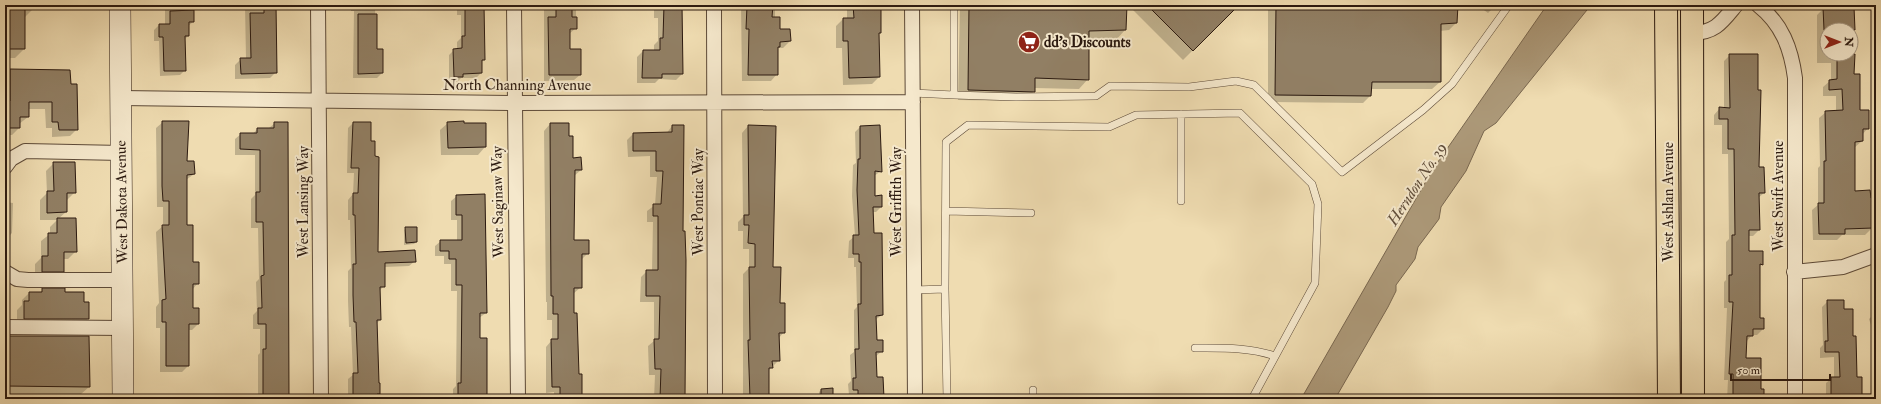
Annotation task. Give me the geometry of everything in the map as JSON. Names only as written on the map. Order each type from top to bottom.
[{"type":"main road","name":"West Ashlan Avenue","points":[[1666,5],[1669,399]]},
{"type":"main road","points":[[1679,5],[1680,21],[1687,31],[1692,34]]},
{"type":"main road","name":"West Ashlan Avenue","points":[[1692,5],[1692,267],[1694,399]]},
{"type":"main road","points":[[1667,114],[1677,122],[1680,130],[1680,198],[1692,267]]},
{"type":"street","name":"West Dakota Avenue","points":[[120,5],[124,328],[123,399]]},
{"type":"street","name":"West Lansing Way","points":[[318,5],[320,100],[321,399]]},
{"type":"street","name":"West Saginaw Way","points":[[514,5],[518,399]]},
{"type":"street","name":"West Pontiac Way","points":[[714,5],[715,399]]},
{"type":"street","name":"West Griffith Way","points":[[912,5],[915,399]]},
{"type":"street","points":[[1692,34],[1703,33],[1714,29],[1736,5]]},
{"type":"street","name":"West Swift Avenue","points":[[1758,5],[1779,28],[1792,54],[1795,78],[1795,399]]},
{"type":"street","name":"North Channing Avenue","points":[[121,98],[514,103],[715,102],[913,98]]},
{"type":"street","points":[[5,167],[11,159],[26,151],[122,153]]},
{"type":"street","points":[[1794,272],[1843,267],[1876,255]]},
{"type":"street","points":[[5,272],[17,279],[28,280],[123,280]]},
{"type":"street","points":[[5,326],[124,328]]},
{"type":"lane","points":[[954,5],[954,95]]},
{"type":"lane","points":[[913,98],[954,95],[1016,97],[1096,96],[1110,86],[1189,87],[1236,81],[1254,85],[1342,172],[1423,110],[1452,84],[1509,5]]},
{"type":"lane","points":[[947,399],[945,289],[946,142],[968,124],[1109,127],[1136,115],[1240,113],[1312,184],[1318,204],[1315,283],[1252,399]]},
{"type":"lane","points":[[1181,114],[1181,201]]},
{"type":"lane","points":[[946,211],[1031,213]]},
{"type":"lane","points":[[914,290],[945,289]]},
{"type":"lane","points":[[1195,348],[1258,350],[1275,356]]},
{"type":"lane","points":[[1033,390],[1033,399]]},
{"type":"shaded area","points":[[1547,5],[1591,5],[1496,123],[1484,131],[1466,171],[1441,207],[1439,219],[1418,247],[1415,259],[1396,285],[1396,291],[1388,307],[1335,399],[1301,399],[1433,169]]},
{"type":"building","points":[[5,5],[25,5],[25,49],[5,49]]},
{"type":"building","points":[[264,5],[276,5],[277,73],[241,74],[240,58],[251,58],[250,13],[264,13]]},
{"type":"building","points":[[465,5],[484,5],[485,60],[482,60],[482,73],[463,74],[463,77],[454,77],[453,49],[462,48],[462,36],[465,36]]},
{"type":"building","points":[[556,5],[572,5],[572,17],[577,17],[577,29],[570,29],[570,49],[581,49],[581,75],[549,75],[548,17],[556,17]]},
{"type":"building","points":[[664,5],[682,5],[683,74],[662,74],[662,78],[642,78],[643,50],[660,50],[660,38],[663,38]]},
{"type":"building","points":[[773,5],[772,17],[780,17],[780,29],[790,29],[791,41],[780,42],[780,47],[778,47],[778,75],[748,75],[749,29],[746,29],[747,6]]},
{"type":"building","points":[[853,5],[881,5],[881,33],[879,33],[880,77],[849,78],[848,41],[843,41],[843,18],[854,18]]},
{"type":"building","name":"dd's Discounts","points":[[969,5],[1127,5],[1126,30],[1089,31],[1089,80],[1035,78],[1035,92],[968,90]]},
{"type":"building","points":[[1147,5],[1239,5],[1193,51]]},
{"type":"building","points":[[1276,5],[1458,5],[1457,23],[1441,24],[1441,82],[1372,82],[1371,96],[1275,95]]},
{"type":"building","points":[[1823,7],[1854,7],[1855,22],[1824,22]]},
{"type":"building","points":[[194,10],[194,22],[189,22],[189,36],[185,36],[186,71],[164,71],[163,37],[159,37],[159,24],[170,24],[170,11]]},
{"type":"building","points":[[358,14],[377,14],[377,49],[383,49],[383,73],[358,74]]},
{"type":"building","points":[[1729,54],[1758,54],[1758,90],[1761,90],[1759,167],[1764,167],[1765,193],[1759,193],[1760,230],[1749,230],[1749,251],[1763,251],[1763,265],[1760,264],[1760,318],[1764,318],[1764,329],[1753,329],[1753,336],[1747,336],[1746,358],[1761,358],[1761,389],[1764,389],[1764,399],[1733,399],[1733,374],[1729,374],[1733,302],[1729,302],[1729,275],[1732,275],[1732,235],[1735,235],[1734,149],[1728,149],[1728,119],[1719,119],[1719,107],[1730,108]]},
{"type":"building","points":[[1837,62],[1855,62],[1854,74],[1860,74],[1860,110],[1869,110],[1869,129],[1863,129],[1863,141],[1855,142],[1855,191],[1870,190],[1871,198],[1876,197],[1876,214],[1873,214],[1873,228],[1845,229],[1845,234],[1819,234],[1818,203],[1824,203],[1824,161],[1826,161],[1825,111],[1843,110],[1842,89],[1829,90],[1829,80],[1837,79]]},
{"type":"building","points":[[10,69],[70,70],[71,84],[77,84],[78,130],[59,130],[58,122],[52,122],[52,102],[29,102],[29,117],[20,117],[20,128],[5,128],[5,101],[10,101]]},
{"type":"building","points":[[162,121],[189,121],[187,161],[194,161],[195,174],[187,175],[187,225],[193,225],[193,262],[199,262],[199,284],[193,284],[193,308],[199,308],[199,324],[189,324],[189,366],[166,366],[166,322],[162,322],[162,300],[166,299],[162,225],[169,225],[169,201],[163,201]]},
{"type":"building","points":[[464,121],[464,123],[486,123],[486,147],[448,148],[447,122]]},
{"type":"building","points":[[274,122],[288,122],[289,399],[263,399],[263,349],[266,349],[266,324],[258,324],[258,308],[262,308],[261,276],[264,275],[263,222],[256,222],[256,192],[260,192],[260,150],[240,149],[240,133],[257,133],[257,128],[274,128]]},
{"type":"building","points":[[353,122],[371,122],[371,141],[375,141],[375,156],[379,157],[378,252],[415,250],[416,262],[385,263],[385,287],[380,287],[381,320],[377,320],[380,394],[377,394],[377,399],[353,399],[353,373],[358,373],[356,322],[354,322],[353,295],[353,264],[356,264],[353,193],[358,193],[359,168],[351,168]]},
{"type":"building","points":[[550,123],[569,123],[569,136],[573,136],[573,158],[581,157],[582,170],[575,170],[574,240],[589,240],[589,254],[582,254],[582,288],[574,288],[574,313],[577,313],[579,374],[582,374],[582,395],[577,395],[578,399],[560,399],[560,387],[552,387],[551,339],[558,339],[558,314],[553,314],[553,296],[551,296]]},
{"type":"building","points":[[672,125],[684,125],[683,231],[685,231],[686,260],[685,398],[660,399],[661,369],[655,369],[654,339],[659,339],[660,296],[646,296],[646,270],[658,270],[658,216],[653,216],[653,204],[661,204],[663,171],[656,171],[656,151],[633,151],[633,133],[672,132]]},
{"type":"building","points":[[748,125],[776,126],[773,267],[781,267],[780,303],[785,303],[785,333],[779,333],[780,361],[772,361],[773,368],[769,368],[769,399],[750,398],[748,340],[750,340],[749,267],[755,267],[755,244],[748,243],[749,225],[744,225],[744,215],[749,215]]},
{"type":"building","points":[[880,125],[882,172],[875,171],[875,196],[882,195],[882,207],[873,207],[874,233],[882,233],[883,315],[876,316],[877,340],[883,340],[883,352],[876,352],[877,377],[883,377],[884,398],[858,399],[858,390],[853,390],[853,378],[856,378],[855,349],[859,349],[858,304],[861,304],[861,262],[859,262],[859,254],[853,254],[853,235],[859,235],[857,190],[858,159],[860,159],[860,126]]},
{"type":"building","points":[[53,162],[75,162],[76,193],[67,193],[67,212],[47,213],[47,191],[54,191]]},
{"type":"building","points":[[485,194],[487,313],[480,313],[480,338],[487,338],[487,399],[461,399],[461,396],[458,396],[458,383],[461,383],[462,285],[456,285],[456,259],[449,259],[449,251],[440,251],[440,240],[462,240],[462,215],[456,215],[456,195]]},
{"type":"building","points":[[57,218],[76,218],[77,252],[64,252],[64,272],[42,272],[42,256],[48,256],[48,233],[57,233]]},
{"type":"building","points":[[405,227],[417,227],[417,242],[406,243]]},
{"type":"building","points":[[42,288],[65,288],[65,292],[84,292],[84,302],[89,302],[89,319],[24,319],[24,301],[29,301],[29,292],[42,292]]},
{"type":"building","points":[[1827,300],[1844,300],[1844,309],[1853,309],[1853,336],[1856,336],[1857,377],[1862,377],[1862,399],[1831,399],[1831,377],[1840,377],[1839,352],[1825,352],[1825,341],[1828,341]]},
{"type":"building","points":[[5,336],[89,336],[90,387],[5,386]]},
{"type":"building","points":[[833,388],[833,398],[821,399],[821,389]]},
{"type":"place","name":"dd's Discounts","points":[[1029,42]]},
{"type":"water label","name":"Herndon No. 39","points":[[1417,184]]}]
